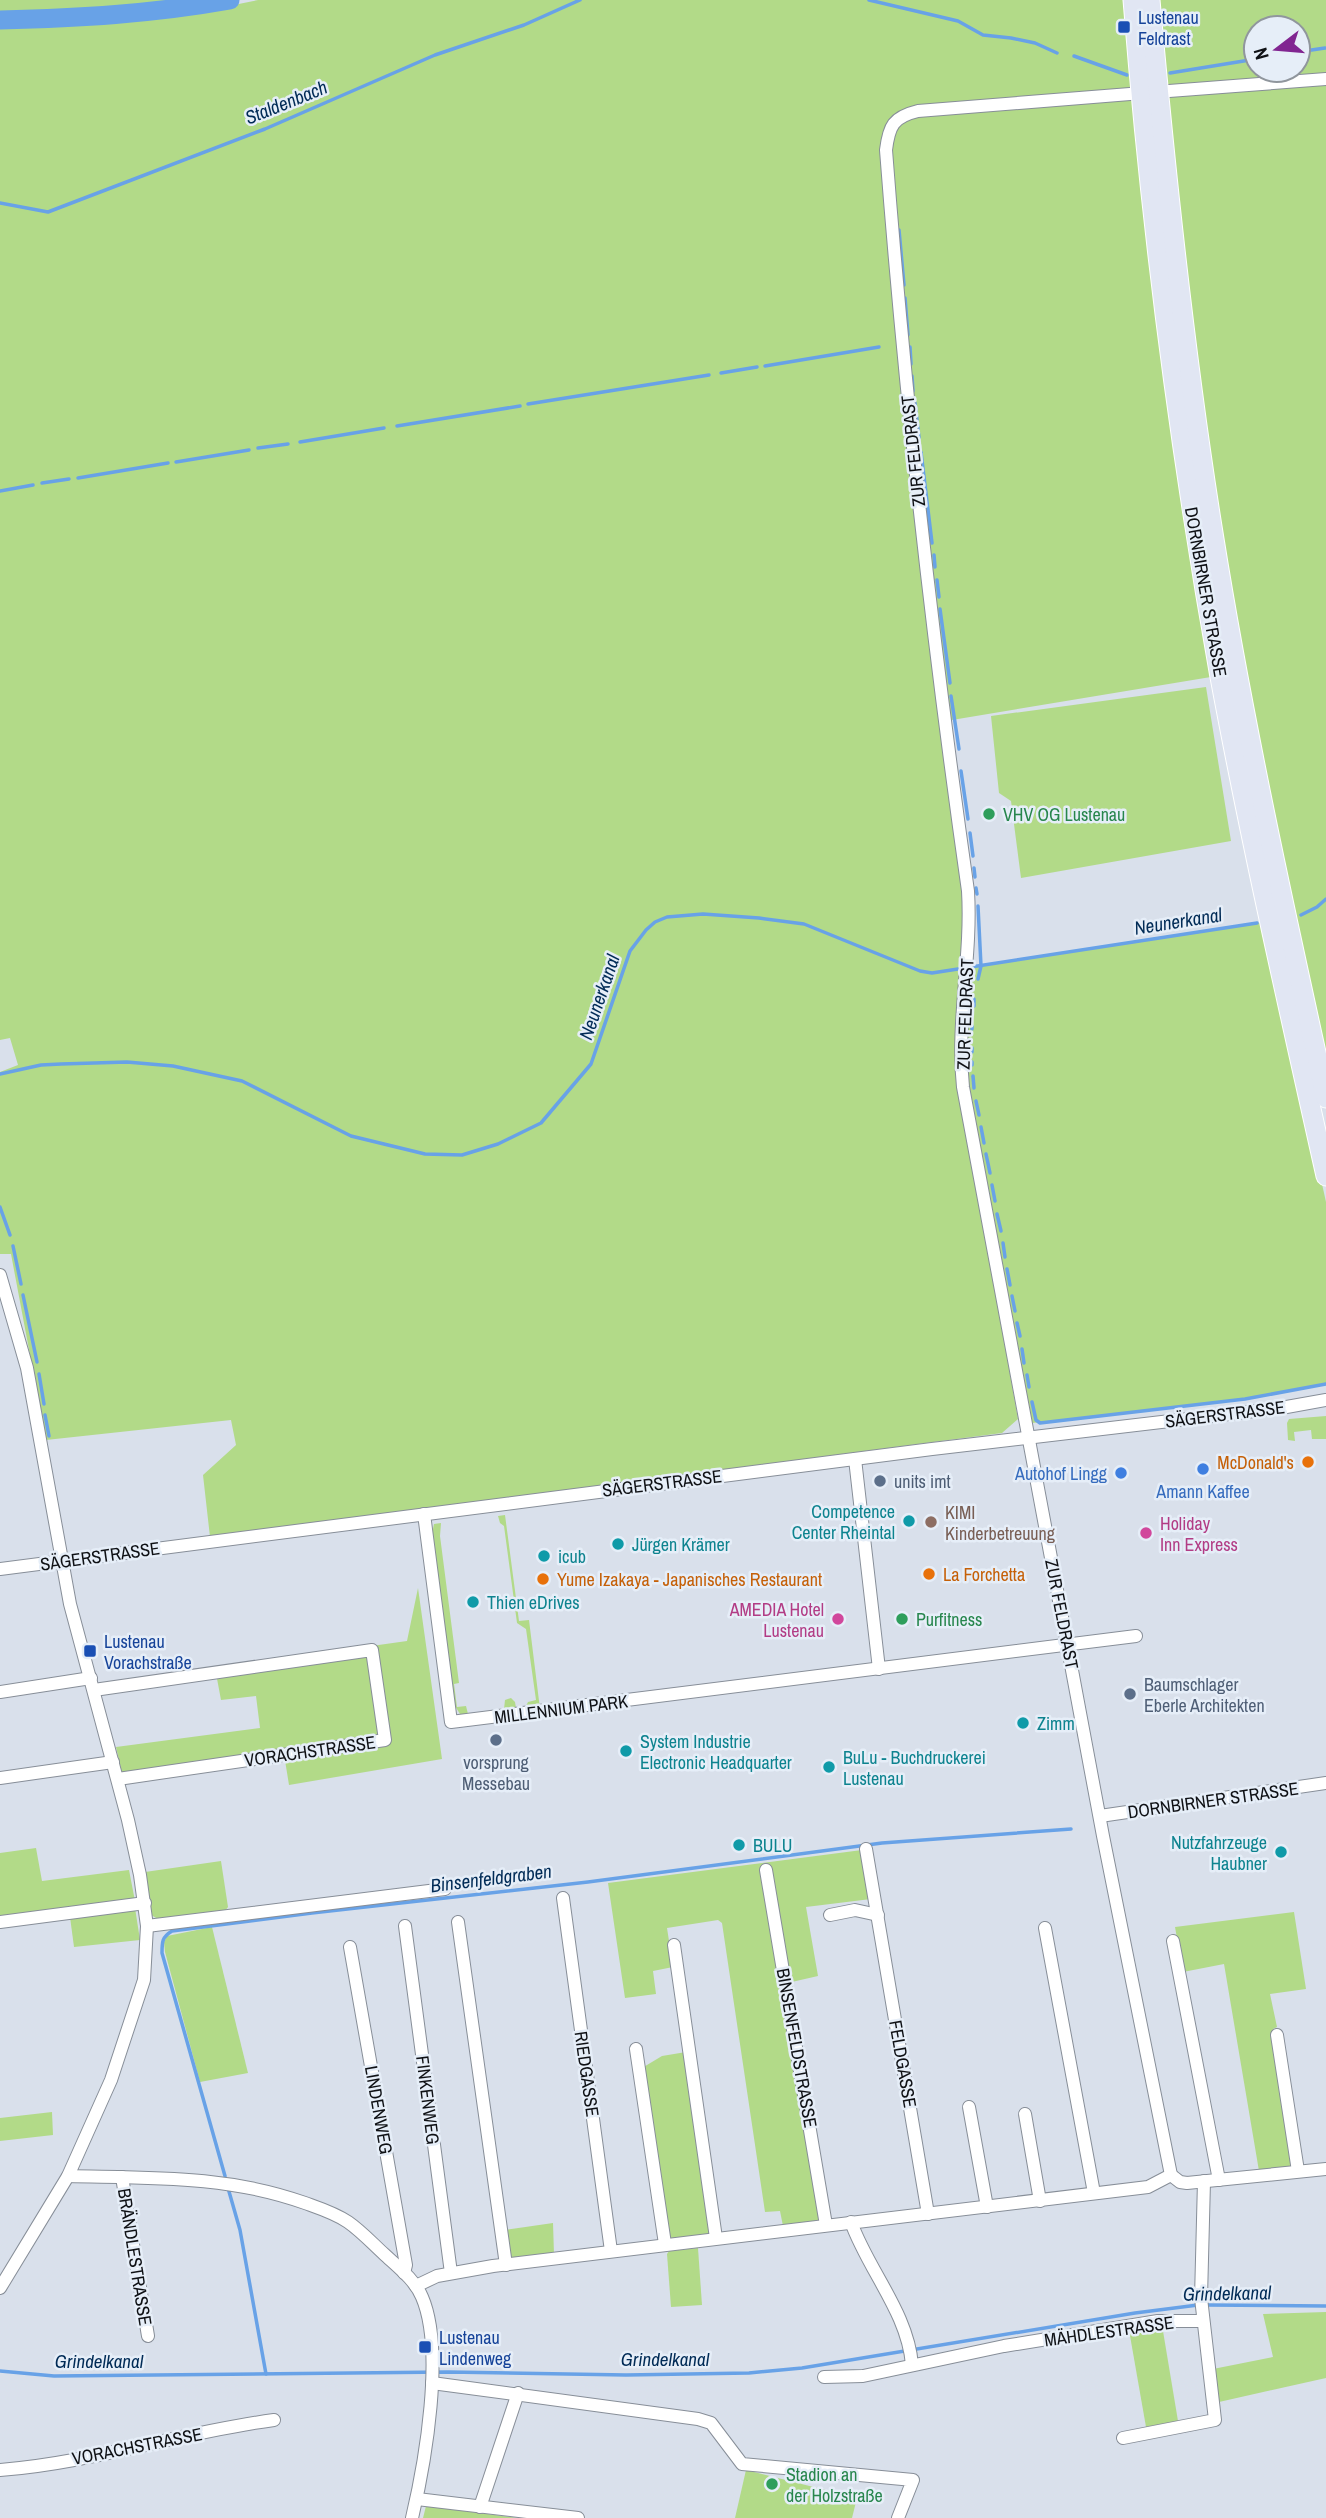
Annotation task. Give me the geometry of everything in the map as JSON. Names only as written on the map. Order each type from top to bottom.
[{"type":"main road","name":"DORNBIRNER STRASSE","points":[[1133,0],[1160,275],[1180,436],[1198,547],[1237,763],[1326,1176]]},
{"type":"main road","name":"DORNBIRNER STRASSE","points":[[1150,0],[1181,308],[1214,538],[1250,743],[1326,1098]]},
{"type":"street","points":[[1169,91],[1326,79]]},
{"type":"street","name":"ZUR FELDRAST","points":[[1130,94],[904,114],[888,131],[886,150],[914,461],[968,891],[967,961],[961,1040],[963,1087],[1100,1816],[1171,2175]]},
{"type":"street","points":[[0,1275],[32,1391],[71,1604],[113,1762],[145,1903],[147,1926],[146,1964],[139,1996],[111,2080],[68,2176],[0,2288]]},
{"type":"street","name":"SÄGERSTRASSE","points":[[0,1569],[1325,1401]]},
{"type":"street","points":[[855,1459],[879,1669]]},
{"type":"street","name":"MILLENNIUM PARK","points":[[424,1514],[451,1722],[1136,1636]]},
{"type":"street","name":"VORACHSTRASSE","points":[[0,1692],[93,1684],[372,1650],[385,1740],[117,1779]]},
{"type":"street","points":[[0,1778],[113,1762]]},
{"type":"street","name":"DORNBIRNER STRASSE","points":[[1100,1816],[1326,1783]]},
{"type":"street","name":"FELDGASSE","points":[[866,1849],[928,2214]]},
{"type":"street","name":"BINSENFELDSTRASSE","points":[[766,1870],[826,2225]]},
{"type":"street","points":[[147,1926],[445,1889]]},
{"type":"street","name":"RIEDGASSE","points":[[563,1898],[611,2251]]},
{"type":"street","points":[[0,1922],[145,1903]]},
{"type":"street","points":[[831,1915],[855,1910],[878,1915]]},
{"type":"street","points":[[458,1922],[506,2265]]},
{"type":"street","name":"FINKENWEG","points":[[405,1926],[451,2273]]},
{"type":"street","points":[[1045,1928],[1094,2193]]},
{"type":"street","points":[[1173,1941],[1219,2180]]},
{"type":"street","points":[[674,1945],[716,2238]]},
{"type":"street","name":"LINDENWEG","points":[[350,1947],[398,2214],[406,2265],[404,2273]]},
{"type":"street","points":[[1277,2035],[1298,2171]]},
{"type":"street","points":[[636,2049],[665,2244]]},
{"type":"street","points":[[969,2107],[987,2207]]},
{"type":"street","points":[[1025,2114],[1040,2201]]},
{"type":"street","points":[[416,2286],[437,2276],[506,2265],[1148,2187],[1171,2175],[1180,2182],[1326,2169]]},
{"type":"street","name":"BRÄNDLESTRASSE","points":[[68,2176],[218,2181],[281,2194],[347,2221],[404,2273],[423,2298],[430,2329],[432,2364],[428,2428],[412,2518]]},
{"type":"street","name":"BRÄNDLESTRASSE","points":[[122,2177],[148,2336]]},
{"type":"street","points":[[1123,2438],[1215,2420],[1201,2298],[1204,2181]]},
{"type":"street","points":[[851,2222],[909,2342],[911,2361]]},
{"type":"street","name":"MÄHDLESTRASSE","points":[[824,2377],[863,2376],[911,2361],[1158,2321],[1203,2318]]},
{"type":"street","points":[[432,2381],[698,2419],[711,2423],[742,2464],[913,2480],[898,2518]]},
{"type":"street","points":[[480,2507],[518,2393]]},
{"type":"street","name":"VORACHSTRASSE","points":[[0,2470],[44,2466],[274,2420]]},
{"type":"street","points":[[417,2499],[578,2518]]},
{"type":"green space","points":[[0,0],[192,0],[75,13],[0,14]]},
{"type":"green space","points":[[258,0],[1326,0],[1326,1064],[1229,674],[952,720],[953,799],[965,912],[966,1124],[1018,1419],[1002,1433],[210,1537],[203,1475],[236,1445],[231,1420],[46,1440],[11,1254],[0,1254],[0,1072],[18,1065],[10,1038],[0,1040],[0,26],[100,24],[214,9]]},
{"type":"green space","points":[[1206,687],[1231,841],[1021,878],[1011,801],[999,793],[991,716]]},
{"type":"green space","points":[[1264,922],[1326,1202],[1326,1384],[1245,1399],[1032,1423],[970,1104],[964,1040],[970,967]]},
{"type":"green space","points":[[1326,1416],[1326,1439],[1312,1439],[1311,1430],[1294,1432],[1295,1441],[1288,1440],[1289,1419]]},
{"type":"green space","points":[[505,1515],[519,1621],[529,1620],[540,1709],[528,1710],[526,1706],[528,1702],[536,1700],[526,1629],[517,1623],[504,1526],[498,1516]]},
{"type":"green space","points":[[441,1523],[440,1536],[459,1683],[454,1684],[457,1707],[466,1706],[468,1714],[504,1709],[505,1700],[511,1698],[516,1708],[465,1717],[455,1706],[432,1534],[434,1524]]},
{"type":"green space","points":[[418,1588],[442,1759],[289,1785],[284,1754],[122,1773],[116,1747],[260,1728],[256,1696],[221,1700],[215,1668],[407,1641]]},
{"type":"green space","points":[[36,1848],[42,1881],[129,1870],[135,1901],[0,1918],[0,1853]]},
{"type":"green space","points":[[862,1850],[871,1899],[806,1907],[818,1976],[783,1984],[820,2218],[818,2221],[783,2226],[780,2211],[765,2212],[722,1923],[718,1920],[667,1928],[673,1967],[653,1971],[656,1994],[625,1998],[608,1883]]},
{"type":"green space","points":[[221,1861],[228,1907],[225,1911],[158,1919],[151,1915],[145,1872]]},
{"type":"green space","points":[[135,1908],[140,1940],[74,1947],[70,1917]]},
{"type":"green space","points":[[1294,1912],[1306,1989],[1270,1994],[1277,2027],[1273,2029],[1294,2162],[1291,2167],[1259,2171],[1224,1964],[1183,1972],[1175,1927]]},
{"type":"green space","points":[[212,1927],[248,2073],[200,2082],[164,1942],[167,1936]]},
{"type":"green space","points":[[686,2052],[710,2235],[670,2239],[642,2068],[662,2056]]},
{"type":"green space","points":[[52,2112],[53,2135],[0,2141],[0,2118]]},
{"type":"green space","points":[[553,2223],[554,2254],[510,2259],[504,2230]]},
{"type":"green space","points":[[698,2248],[702,2305],[671,2307],[667,2254],[669,2251]]},
{"type":"green space","points":[[1326,2312],[1326,2378],[1219,2402],[1213,2369],[1273,2357],[1263,2314]]},
{"type":"green space","points":[[1162,2325],[1178,2421],[1146,2427],[1129,2330]]},
{"type":"green space","name":"Stadion an der Holzstraße","points":[[746,2470],[857,2498],[852,2518],[735,2518]]},
{"type":"green space","points":[[426,2506],[518,2518],[423,2518]]},
{"type":"waterway","points":[[0,20],[115,15],[230,0]]},
{"type":"waterway","name":"Staldenbach","points":[[0,203],[48,212],[265,129],[435,55],[524,25],[580,0]]},
{"type":"waterway","name":"Staldenbach","points":[[869,0],[958,21],[983,35],[1035,43],[1057,53]]},
{"type":"waterway","name":"Staldenbach","points":[[1312,50],[1325,48]]},
{"type":"waterway","name":"Staldenbach","points":[[1074,56],[1127,75]]},
{"type":"waterway","name":"Staldenbach","points":[[1170,73],[1242,61]]},
{"type":"waterway","points":[[899,230],[904,285]]},
{"type":"waterway","points":[[905,298],[908,335]]},
{"type":"waterway","points":[[765,366],[879,347]]},
{"type":"waterway","points":[[910,347],[911,364]]},
{"type":"waterway","points":[[721,373],[757,367]]},
{"type":"waterway","points":[[528,404],[709,375]]},
{"type":"waterway","points":[[912,376],[913,391]]},
{"type":"waterway","points":[[915,403],[919,438]]},
{"type":"waterway","points":[[397,426],[520,406]]},
{"type":"waterway","points":[[300,442],[384,428]]},
{"type":"waterway","points":[[258,448],[288,444]]},
{"type":"waterway","points":[[176,462],[249,450]]},
{"type":"waterway","points":[[921,452],[932,543]]},
{"type":"waterway","points":[[78,478],[168,463]]},
{"type":"waterway","points":[[42,483],[69,479]]},
{"type":"waterway","points":[[0,491],[33,485]]},
{"type":"waterway","points":[[934,555],[935,567]]},
{"type":"waterway","points":[[937,580],[939,597]]},
{"type":"waterway","points":[[940,609],[950,683]]},
{"type":"waterway","points":[[951,696],[959,749]]},
{"type":"waterway","points":[[961,771],[968,819]]},
{"type":"waterway","points":[[970,833],[973,856]]},
{"type":"waterway","points":[[974,868],[975,877]]},
{"type":"waterway","points":[[976,888],[977,894]]},
{"type":"waterway","name":"Neunerkanal","points":[[1301,915],[1326,899]]},
{"type":"waterway","points":[[978,906],[981,966],[978,979]]},
{"type":"waterway","name":"Neunerkanal","points":[[0,1074],[41,1065],[61,1064],[127,1062],[173,1066],[242,1081],[351,1136],[425,1154],[462,1155],[498,1144],[541,1123],[591,1064],[630,951],[646,930],[667,917],[703,914],[804,924],[920,971],[932,973],[1257,923]]},
{"type":"waterway","points":[[974,999],[974,1006]]},
{"type":"waterway","points":[[973,1076],[974,1088]]},
{"type":"waterway","points":[[976,1101],[979,1115]]},
{"type":"waterway","points":[[981,1127],[984,1143]]},
{"type":"waterway","points":[[986,1154],[990,1173]]},
{"type":"waterway","points":[[992,1185],[995,1201]]},
{"type":"waterway","points":[[0,1207],[10,1235]]},
{"type":"waterway","points":[[997,1214],[1001,1231]]},
{"type":"waterway","points":[[1003,1243],[1005,1257]]},
{"type":"waterway","points":[[13,1246],[21,1284]]},
{"type":"waterway","points":[[1007,1269],[1010,1285]]},
{"type":"waterway","points":[[23,1295],[37,1362]]},
{"type":"waterway","points":[[1012,1296],[1015,1311]]},
{"type":"waterway","points":[[1017,1323],[1020,1336]]},
{"type":"waterway","points":[[1022,1349],[1024,1363]]},
{"type":"waterway","points":[[39,1374],[44,1404]]},
{"type":"waterway","points":[[1027,1375],[1029,1387]]},
{"type":"waterway","points":[[1032,1402],[1036,1420],[1040,1423],[1245,1399],[1326,1384]]},
{"type":"waterway","points":[[45,1415],[49,1436]]},
{"type":"waterway","name":"Binsenfeldgraben","points":[[225,2176],[162,1953],[163,1940],[172,1931],[588,1882],[882,1843],[1071,1829]]},
{"type":"waterway","name":"Binsenfeldgraben","points":[[228,2188],[240,2230],[266,2374]]},
{"type":"waterway","name":"Grindelkanal","points":[[0,2371],[54,2376],[448,2372],[626,2375],[749,2373],[802,2368],[1198,2305]]},
{"type":"waterway","name":"Grindelkanal","points":[[1206,2305],[1326,2306]]},
{"type":"place","name":"Lustenau Feldrast","points":[[1124,27]]},
{"type":"place","name":"VHV OG Lustenau","points":[[989,814]]},
{"type":"place","name":"McDonald's","points":[[1308,1462]]},
{"type":"place","name":"Amann Kaffee","points":[[1203,1469]]},
{"type":"place","name":"Autohof Lingg","points":[[1121,1473]]},
{"type":"place","name":"units imt","points":[[880,1481]]},
{"type":"place","name":"Competence Center Rheintal","points":[[909,1521]]},
{"type":"place","name":"KIMI Kinderbetreuung","points":[[931,1522]]},
{"type":"place","name":"Holiday Inn Express","points":[[1146,1533]]},
{"type":"place","name":"Jürgen Krämer","points":[[618,1544]]},
{"type":"place","name":"icub","points":[[544,1556]]},
{"type":"place","name":"La Forchetta","points":[[929,1574]]},
{"type":"place","name":"Yume Izakaya - Japanisches Restaurant","points":[[543,1579]]},
{"type":"place","name":"Thien eDrives","points":[[473,1602]]},
{"type":"place","name":"AMEDIA Hotel Lustenau","points":[[838,1619]]},
{"type":"place","name":"Purfitness","points":[[902,1619]]},
{"type":"place","name":"Lustenau Vorachstraße","points":[[90,1651]]},
{"type":"place","name":"Baumschlager Eberle Architekten","points":[[1130,1694]]},
{"type":"place","name":"Zimm","points":[[1023,1723]]},
{"type":"place","name":"vorsprung Messebau","points":[[496,1740]]},
{"type":"place","name":"System Industrie Electronic Headquarter","points":[[626,1751]]},
{"type":"place","name":"BuLu - Buchdruckerei Lustenau","points":[[829,1767]]},
{"type":"place","name":"BULU","points":[[739,1845]]},
{"type":"place","name":"Nutzfahrzeuge Haubner","points":[[1281,1852]]},
{"type":"place","name":"Lustenau Lindenweg","points":[[425,2347]]},
{"type":"place","name":"Stadion an der Holzstraße","points":[[772,2484]]}]
